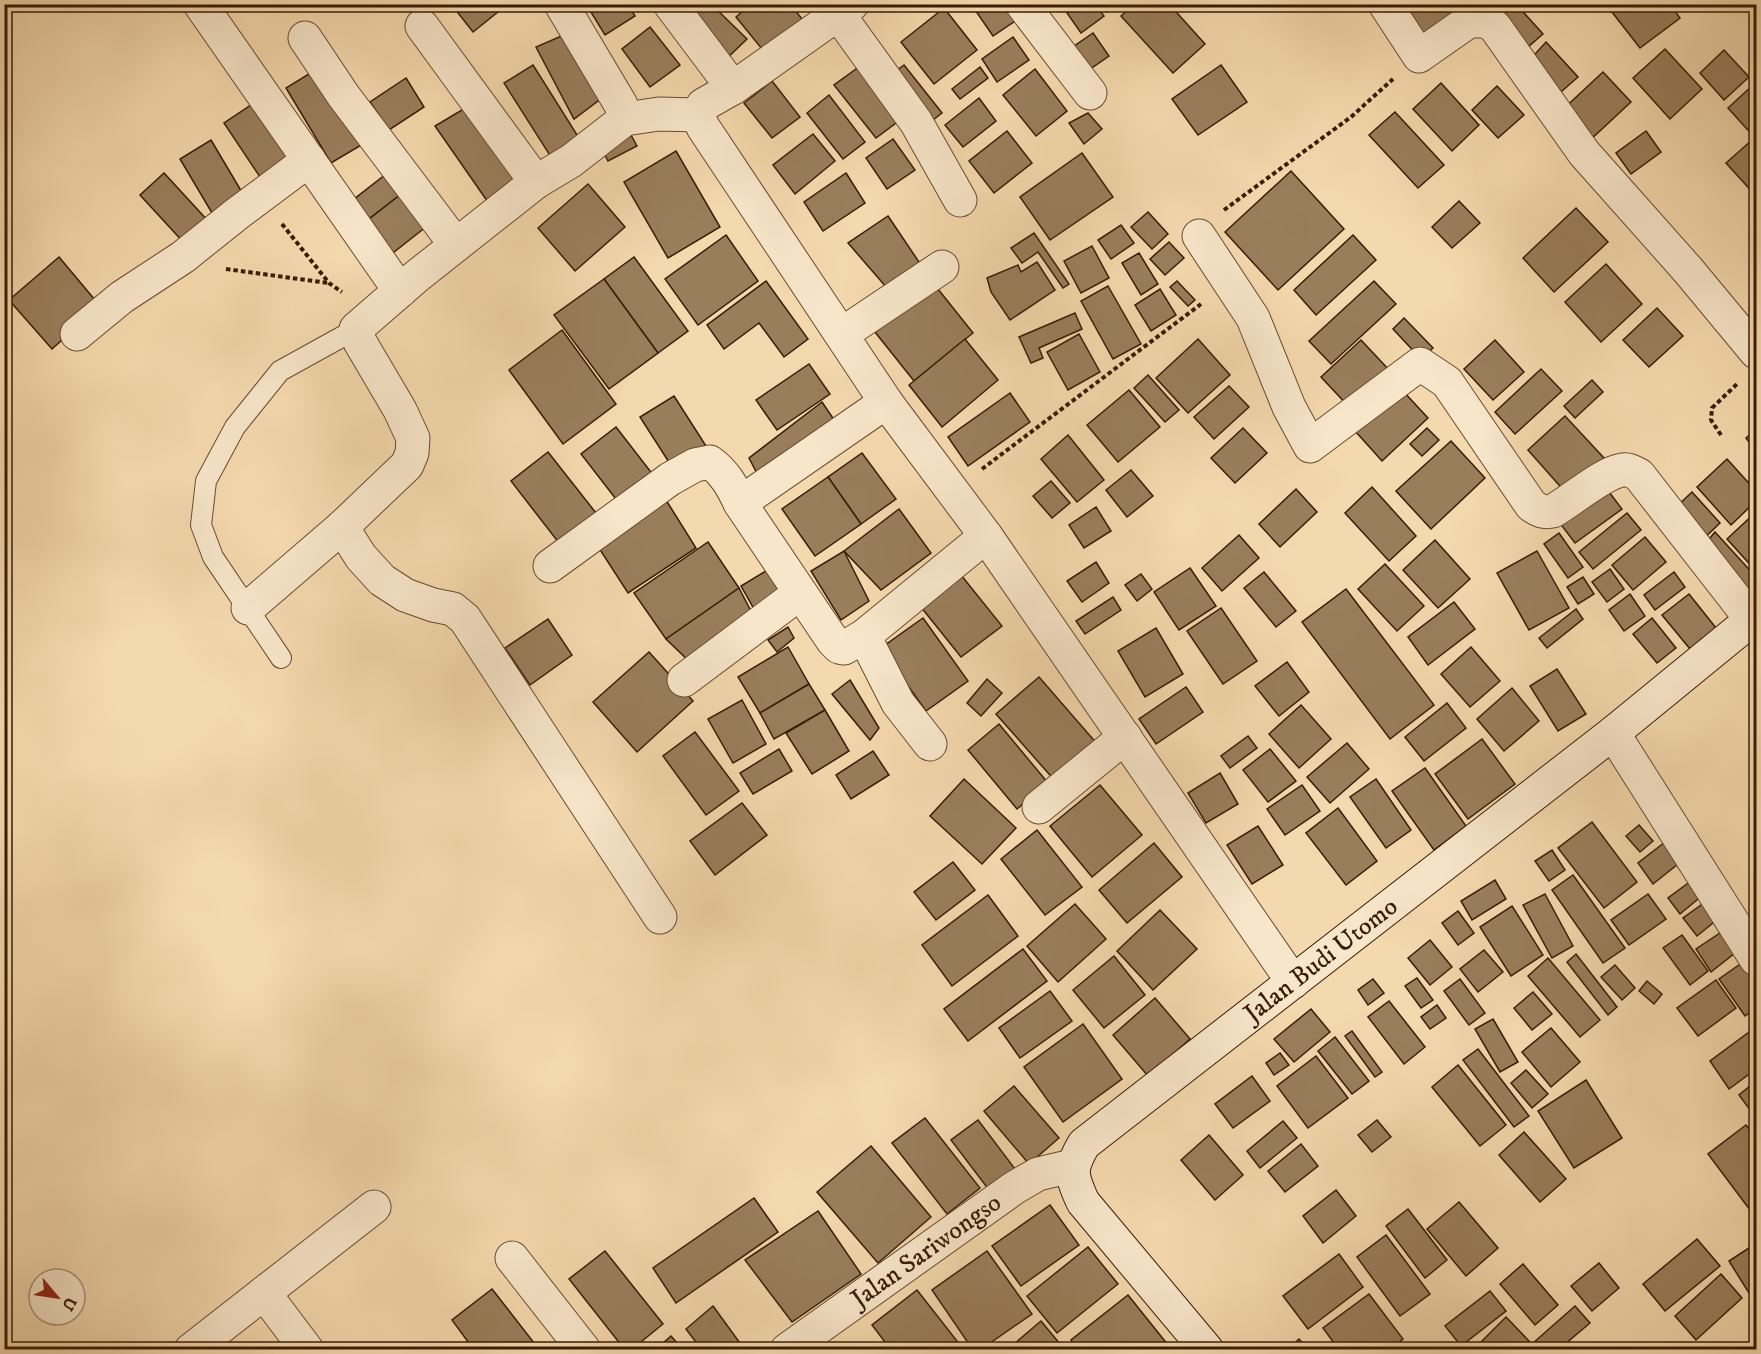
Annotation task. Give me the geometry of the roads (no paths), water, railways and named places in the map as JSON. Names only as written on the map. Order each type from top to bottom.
[{"type":"street","points":[[200,4],[400,291]]},
{"type":"street","points":[[561,4],[621,105],[625,119]]},
{"type":"street","points":[[670,4],[733,88]]},
{"type":"street","points":[[1022,4],[1090,93]]},
{"type":"street","points":[[1385,4],[1419,56],[1469,21],[1486,21],[1495,27],[1584,153],[1688,270],[1749,366]]},
{"type":"street","points":[[960,200],[916,122],[840,8],[733,88],[703,105],[698,115],[703,127],[886,402],[986,536],[1293,981]]},
{"type":"street","points":[[422,26],[536,182]]},
{"type":"street","points":[[305,39],[343,95],[456,245]]},
{"type":"street","points":[[248,608],[342,527],[407,465],[412,453],[413,438],[400,410],[360,342],[366,321],[456,245],[536,182],[571,160],[625,119],[659,114],[698,115]]},
{"type":"street","points":[[77,334],[122,297],[183,257],[309,160]]},
{"type":"street","points":[[1199,236],[1253,318],[1289,408],[1310,446],[1420,364],[1447,382],[1531,505],[1546,513],[1553,511],[1609,475],[1621,470],[1631,470],[1639,475],[1754,618]]},
{"type":"street","points":[[842,334],[942,267]]},
{"type":"street","points":[[740,503],[886,402]]},
{"type":"street","points":[[550,566],[670,479],[695,465],[710,462],[728,478],[740,503],[800,593],[839,647],[844,648],[864,636],[986,536]]},
{"type":"street","points":[[342,527],[361,557],[382,580],[405,595],[453,609],[465,619],[660,917]]},
{"type":"street","points":[[684,680],[800,593]]},
{"type":"street","name":"Jalan Budi Utomo","points":[[1072,1166],[1084,1144],[1613,733],[1754,618]]},
{"type":"street","points":[[864,636],[898,703],[930,744]]},
{"type":"street","points":[[1613,733],[1756,959]]},
{"type":"street","points":[[1039,807],[1125,737]]},
{"type":"street","points":[[1072,1166],[1075,1185],[1083,1202],[1207,1350]]},
{"type":"street","name":"Jalan Sariwongso","points":[[787,1350],[1014,1188],[1038,1174],[1072,1166]]},
{"type":"street","points":[[191,1350],[374,1207]]},
{"type":"street","points":[[512,1258],[584,1350]]},
{"type":"street","points":[[264,1293],[307,1350]]},
{"type":"lane","points":[[281,658],[213,557],[201,525],[206,481],[235,427],[280,370],[366,321]]}]
